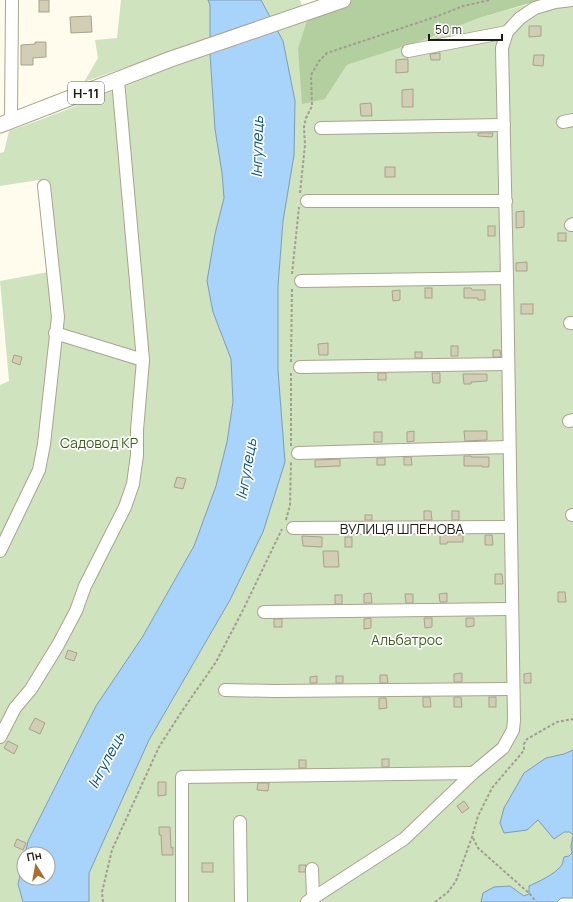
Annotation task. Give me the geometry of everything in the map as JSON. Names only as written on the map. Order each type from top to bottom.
[{"type":"main road","name":"Н-11","points":[[6,123],[171,59],[343,0]]},
{"type":"street","points":[[6,123],[12,0]]},
{"type":"street","points":[[310,900],[404,839],[473,773],[502,748],[513,730],[506,201],[502,48],[507,32],[520,18],[536,8],[555,2],[572,0]]},
{"type":"street","points":[[408,51],[507,32]]},
{"type":"street","points":[[0,736],[15,708],[31,689],[58,645],[76,611],[85,586],[125,507],[133,484],[137,456],[137,430],[143,360],[118,80]]},
{"type":"street","points":[[321,128],[504,125]]},
{"type":"street","points":[[0,551],[39,470],[44,444],[55,332],[58,317],[44,186]]},
{"type":"street","points":[[302,199],[506,201]]},
{"type":"street","points":[[295,281],[507,278]]},
{"type":"street","points":[[55,332],[143,360]]},
{"type":"street","points":[[300,367],[508,364]]},
{"type":"street","points":[[293,454],[509,448]]},
{"type":"street","name":"ВУЛИЦЯ ШПЕНОВА","points":[[293,528],[510,527]]},
{"type":"street","points":[[264,612],[511,609]]},
{"type":"street","points":[[225,690],[274,692],[512,689]]},
{"type":"street","points":[[182,902],[182,777],[473,773]]},
{"type":"street","points":[[240,822],[241,902]]},
{"type":"street","points":[[310,900],[312,869]]},
{"type":"path","points":[[103,902],[102,892],[112,850],[159,747],[216,662],[248,601],[284,525],[290,505],[293,454],[290,327],[302,199],[305,145],[304,127],[306,118],[312,106],[312,75],[319,61],[327,53],[388,34],[463,6],[490,0]]},
{"type":"path","points":[[435,902],[448,892],[456,882],[478,816],[492,788],[524,750],[524,744],[527,739],[557,722],[573,719]]},
{"type":"path","points":[[472,837],[478,848],[530,894],[536,902]]},
{"type":"green space","points":[[121,0],[208,0],[210,5],[210,38],[84,82],[98,58],[95,40],[117,38]]},
{"type":"green space","points":[[261,0],[300,0],[302,6],[270,17]]},
{"type":"green space","points":[[343,0],[541,0],[479,18],[421,41],[347,65],[325,99],[302,104],[298,48],[307,20]]},
{"type":"green space","name":"Альбатрос","points":[[540,1],[556,6],[573,5],[573,753],[536,815],[573,829],[573,852],[557,874],[530,894],[487,902],[89,902],[89,873],[149,740],[230,600],[278,370],[278,286],[283,221],[283,41],[277,30],[307,20],[298,48],[325,99],[347,65],[421,41],[479,18]]},
{"type":"green space","name":"Садовод КР","points":[[210,54],[215,129],[222,173],[224,198],[215,234],[213,312],[231,359],[233,402],[227,442],[216,486],[194,546],[143,636],[96,706],[27,846],[16,846],[16,886],[19,886],[23,902],[0,902],[0,385],[9,381],[0,281],[48,272],[39,180],[0,186],[0,153],[4,152],[9,131]]},
{"type":"water","name":"Інгулець","points":[[208,0],[261,0],[283,41],[295,101],[294,155],[283,221],[278,286],[278,370],[285,462],[263,532],[230,600],[149,740],[89,873],[89,902],[23,902],[19,886],[56,886],[56,846],[27,846],[28,841],[96,706],[143,636],[194,546],[216,486],[227,442],[233,402],[231,359],[213,312],[207,281],[215,234],[224,198],[222,173],[215,129],[210,54],[210,5]]},
{"type":"water","points":[[573,750],[573,835],[570,832],[564,832],[554,839],[538,820],[527,830],[504,833],[500,823],[504,808],[524,773],[546,758],[564,754]]},
{"type":"water","points":[[573,835],[573,898],[561,898],[557,902],[481,902],[483,893],[494,887],[510,886],[524,896],[529,894],[529,886],[555,872],[562,865],[564,857],[569,856],[572,853],[571,846]]},
{"type":"building","points":[[39,0],[49,0],[49,12],[39,12]]},
{"type":"building","points":[[91,16],[92,32],[71,33],[70,17]]},
{"type":"building","points":[[529,26],[541,26],[541,36],[529,37]]},
{"type":"building","points":[[35,42],[46,42],[46,57],[33,58],[33,65],[21,65],[21,45],[35,44]]},
{"type":"building","points":[[440,53],[440,60],[431,60],[430,54]]},
{"type":"building","points":[[534,55],[544,55],[543,66],[533,65]]},
{"type":"building","points":[[408,59],[408,72],[396,73],[396,60]]},
{"type":"building","points":[[413,89],[413,107],[402,107],[402,90]]},
{"type":"building","points":[[371,103],[372,116],[361,116],[360,104]]},
{"type":"building","points":[[478,133],[493,133],[492,137],[478,136]]},
{"type":"building","points":[[385,167],[395,167],[395,177],[385,177]]},
{"type":"building","points":[[524,211],[524,227],[516,228],[516,212]]},
{"type":"building","points":[[488,226],[495,226],[495,236],[488,236]]},
{"type":"building","points":[[558,233],[566,233],[566,241],[558,241]]},
{"type":"building","points":[[527,262],[527,271],[516,271],[516,263]]},
{"type":"building","points":[[425,288],[432,288],[432,298],[425,298]]},
{"type":"building","points":[[464,288],[471,288],[472,290],[485,290],[485,300],[478,300],[478,298],[464,298]]},
{"type":"building","points":[[400,290],[400,300],[393,301],[392,291]]},
{"type":"building","points":[[521,304],[533,304],[533,314],[521,314]]},
{"type":"building","points":[[328,343],[328,355],[319,355],[318,344]]},
{"type":"building","points":[[451,346],[458,346],[458,356],[451,356]]},
{"type":"building","points":[[493,350],[500,350],[501,357],[493,357]]},
{"type":"building","points":[[415,352],[422,352],[422,358],[415,358]]},
{"type":"building","points":[[14,355],[22,357],[20,365],[12,362]]},
{"type":"building","points":[[378,373],[386,373],[386,380],[378,380]]},
{"type":"building","points":[[432,373],[440,373],[440,383],[433,383]]},
{"type":"building","points":[[463,374],[487,374],[487,381],[464,384]]},
{"type":"building","points":[[414,431],[414,441],[407,442],[407,432]]},
{"type":"building","points":[[464,431],[487,431],[487,440],[465,441]]},
{"type":"building","points":[[374,432],[382,432],[382,442],[374,442]]},
{"type":"building","points":[[464,456],[489,457],[489,467],[464,466]]},
{"type":"building","points":[[404,457],[411,457],[412,465],[404,465]]},
{"type":"building","points":[[377,458],[385,458],[385,465],[377,465]]},
{"type":"building","points":[[340,459],[340,466],[315,467],[315,460]]},
{"type":"building","points":[[177,477],[186,479],[183,489],[174,487]]},
{"type":"building","points":[[424,511],[431,511],[432,520],[424,520]]},
{"type":"building","points":[[452,511],[459,511],[459,520],[452,520]]},
{"type":"building","points":[[365,515],[372,515],[372,520],[365,520]]},
{"type":"building","points":[[440,535],[463,535],[463,542],[447,542],[447,544],[440,544]]},
{"type":"building","points":[[485,535],[492,535],[493,545],[485,545]]},
{"type":"building","points":[[302,536],[322,537],[322,547],[303,546]]},
{"type":"building","points":[[345,537],[352,537],[352,547],[345,547]]},
{"type":"building","points":[[323,551],[338,551],[339,567],[324,567]]},
{"type":"building","points":[[495,574],[502,574],[503,584],[495,584]]},
{"type":"building","points":[[558,592],[565,592],[566,602],[558,602]]},
{"type":"building","points":[[371,593],[372,603],[364,603],[364,594]]},
{"type":"building","points":[[447,593],[447,602],[440,602],[439,594]]},
{"type":"building","points":[[405,594],[413,594],[413,603],[406,603]]},
{"type":"building","points":[[335,595],[342,595],[342,604],[335,604]]},
{"type":"building","points":[[371,618],[371,628],[364,629],[364,619]]},
{"type":"building","points":[[424,618],[432,618],[432,627],[425,628]]},
{"type":"building","points":[[466,618],[474,618],[474,626],[466,627]]},
{"type":"building","points":[[274,619],[282,619],[282,627],[274,627]]},
{"type":"building","points":[[68,650],[77,653],[74,661],[65,658]]},
{"type":"building","points":[[462,673],[462,682],[454,682],[454,674]]},
{"type":"building","points":[[531,673],[531,683],[524,683],[524,674]]},
{"type":"building","points":[[380,675],[387,675],[388,683],[380,683]]},
{"type":"building","points":[[317,676],[317,683],[310,683],[310,677]]},
{"type":"building","points":[[336,676],[343,676],[343,683],[336,683]]},
{"type":"building","points":[[423,697],[430,697],[431,707],[423,707]]},
{"type":"building","points":[[454,697],[461,697],[462,707],[454,707]]},
{"type":"building","points":[[489,697],[496,697],[496,707],[489,707]]},
{"type":"building","points":[[379,698],[386,698],[387,708],[379,709]]},
{"type":"building","points":[[35,718],[45,723],[40,734],[29,729]]},
{"type":"building","points":[[8,741],[18,746],[14,754],[4,748]]},
{"type":"building","points":[[382,759],[389,759],[389,767],[382,767]]},
{"type":"building","points":[[299,760],[306,760],[306,768],[299,768]]},
{"type":"building","points":[[158,782],[166,782],[166,795],[158,796]]},
{"type":"building","points":[[258,783],[269,783],[268,791],[257,790]]},
{"type":"building","points":[[464,801],[469,808],[462,813],[457,806]]},
{"type":"building","points":[[159,827],[170,827],[171,848],[173,847],[173,855],[162,855]]},
{"type":"building","points":[[17,839],[26,843],[25,846],[14,846]]},
{"type":"building","points":[[202,863],[213,863],[213,872],[202,872]]},
{"type":"building","points":[[299,865],[306,865],[305,872],[299,872]]}]
